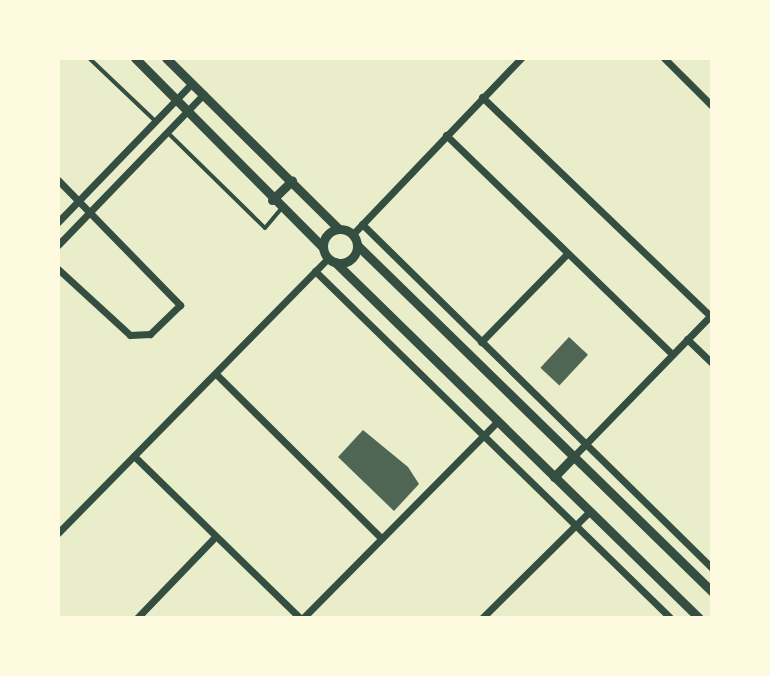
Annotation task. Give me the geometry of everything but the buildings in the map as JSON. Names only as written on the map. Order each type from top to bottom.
[{"type":"street","points":[[135,58],[272,200],[323,247],[332,260],[699,618]]},
{"type":"street","points":[[166,58],[712,592]]},
{"type":"street","points":[[58,533],[315,271],[332,260],[348,261],[362,224],[521,58]]},
{"type":"street","points":[[664,58],[712,106]]},
{"type":"street","points":[[58,222],[192,83]]},
{"type":"street","points":[[58,245],[204,94]]},
{"type":"street","points":[[482,97],[711,315],[554,477]]},
{"type":"street","points":[[156,122],[167,132]]},
{"type":"street","points":[[446,135],[672,354]]},
{"type":"street","points":[[58,180],[180,305],[150,334],[130,335],[58,269]]},
{"type":"street","points":[[272,200],[292,181]]},
{"type":"street","points":[[362,224],[712,568]]},
{"type":"street","points":[[323,247],[327,234],[339,229]]},
{"type":"street","points":[[481,342],[567,254]]},
{"type":"street","points":[[315,271],[670,618]]},
{"type":"street","points":[[687,339],[712,363]]},
{"type":"street","points":[[216,374],[381,538]]},
{"type":"street","points":[[134,456],[302,618],[497,422]]},
{"type":"street","points":[[487,616],[589,512]]},
{"type":"street","points":[[137,618],[215,537]]},
{"type":"lane","points":[[89,58],[156,122]]},
{"type":"lane","points":[[167,132],[265,228],[281,209]]}]
